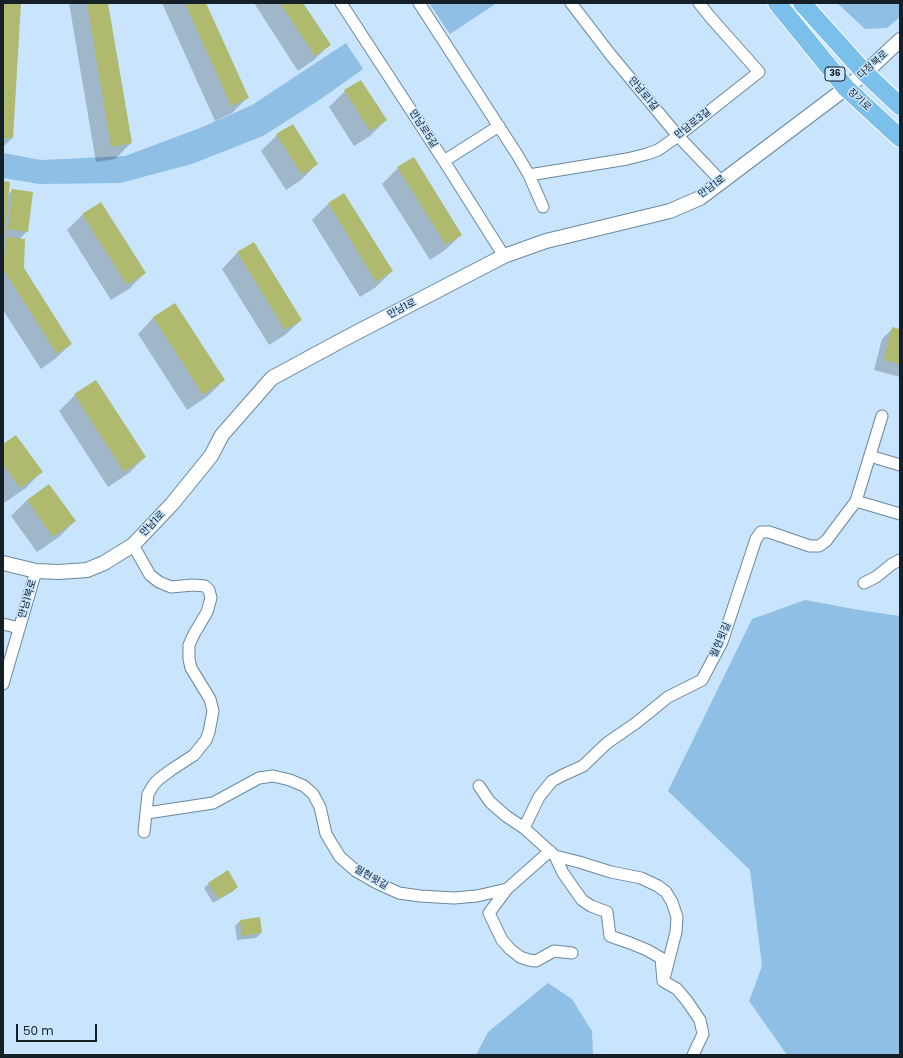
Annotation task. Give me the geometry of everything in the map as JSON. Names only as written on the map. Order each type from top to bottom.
[{"type":"main road","name":"장기로","points":[[777,3],[846,88],[900,138]]},
{"type":"main road","name":"36","points":[[802,3],[865,73],[900,106]]},
{"type":"street","name":"만남로5길","points":[[341,3],[504,256]]},
{"type":"street","points":[[419,3],[518,156],[529,175],[543,207]]},
{"type":"street","name":"만남로1길","points":[[571,3],[610,54],[678,136],[721,181]]},
{"type":"street","name":"만남로3길","points":[[529,175],[627,159],[658,150],[759,72],[699,3]]},
{"type":"street","name":"다정북로","points":[[846,88],[865,73],[900,40]]},
{"type":"street","name":"만남1로","points":[[3,563],[36,571],[59,572],[87,570],[104,562],[133,545],[172,504],[211,456],[222,435],[272,378],[504,256],[546,241],[670,211],[700,198],[846,88]]},
{"type":"street","points":[[444,161],[498,126]]},
{"type":"street","points":[[882,416],[856,501],[900,514]]},
{"type":"street","points":[[870,456],[900,465]]},
{"type":"street","name":"월현윗길","points":[[524,828],[539,797],[552,780],[583,766],[607,743],[636,723],[668,697],[702,680],[722,642],[756,539],[761,532],[769,532],[810,546],[818,546],[826,541],[856,501]]},
{"type":"street","points":[[133,545],[150,574],[159,582],[171,587],[193,585],[205,586],[209,590],[211,598],[207,612],[189,645],[189,660],[191,668],[210,699],[212,711],[209,732],[206,740],[194,755],[171,770],[154,784],[148,794],[144,832]]},
{"type":"street","points":[[864,583],[876,577],[892,564],[900,560]]},
{"type":"street","name":"만남1북로","points":[[3,684],[36,571]]},
{"type":"street","name":"만남1북로","points":[[3,624],[19,628]]},
{"type":"street","name":"월현윗길","points":[[147,813],[213,803],[260,778],[273,776],[290,780],[304,786],[314,794],[320,807],[326,834],[340,857],[356,871],[377,883],[398,893],[454,898],[477,896],[507,889]]},
{"type":"street","points":[[479,786],[490,802],[506,816],[524,828],[553,854],[563,873],[582,900],[591,906],[607,912],[610,936],[647,950],[661,958],[663,981]]},
{"type":"street","points":[[553,854],[611,872],[641,878],[658,886],[666,892],[672,902],[676,917],[676,932],[663,981]]},
{"type":"street","name":"월현윗길","points":[[553,854],[507,889],[489,913],[502,940],[520,957],[536,961],[554,951],[572,953]]},
{"type":"street","points":[[663,981],[677,989],[700,1020],[703,1034],[693,1055]]},
{"type":"shaded area","points":[[429,3],[497,3],[450,34]]},
{"type":"shaded area","points":[[837,3],[900,3],[900,17],[887,28],[865,29]]},
{"type":"shaded area","points":[[346,43],[363,69],[321,99],[263,136],[192,164],[120,183],[39,184],[3,178],[3,153],[41,160],[125,156],[200,128],[252,105]]},
{"type":"shaded area","points":[[805,600],[900,616],[900,1055],[787,1055],[749,1001],[762,966],[750,870],[668,791],[752,619]]},
{"type":"shaded area","points":[[548,983],[572,999],[592,1031],[593,1055],[476,1055],[488,1032]]},
{"type":"building","points":[[3,3],[21,3],[13,138],[3,138]]},
{"type":"building","points":[[87,3],[108,3],[132,143],[111,147]]},
{"type":"building","points":[[185,3],[206,3],[249,98],[231,106]]},
{"type":"building","points":[[280,3],[303,3],[331,45],[315,56]]},
{"type":"building","points":[[361,80],[387,120],[370,131],[344,90]]},
{"type":"building","points":[[293,124],[318,164],[302,175],[276,134]]},
{"type":"building","points":[[414,157],[462,235],[446,245],[397,167]]},
{"type":"building","points":[[3,181],[10,182],[4,240],[3,240]]},
{"type":"building","points":[[12,189],[33,192],[28,232],[8,229]]},
{"type":"building","points":[[344,193],[393,271],[376,282],[328,203]]},
{"type":"building","points":[[101,202],[146,273],[127,285],[82,214]]},
{"type":"building","points":[[6,237],[25,239],[24,268],[72,344],[57,354],[3,269]]},
{"type":"building","points":[[254,242],[302,320],[285,330],[237,252]]},
{"type":"building","points":[[175,303],[225,380],[203,395],[153,317]]},
{"type":"building","points":[[892,327],[900,329],[900,364],[884,360]]},
{"type":"building","points":[[96,380],[146,457],[124,472],[74,394]]},
{"type":"building","points":[[16,435],[43,472],[20,488],[3,464],[3,444]]},
{"type":"building","points":[[49,484],[76,521],[53,537],[27,500]]},
{"type":"building","points":[[228,870],[238,887],[219,899],[208,883]]},
{"type":"building","points":[[260,917],[262,933],[242,936],[240,920]]}]
